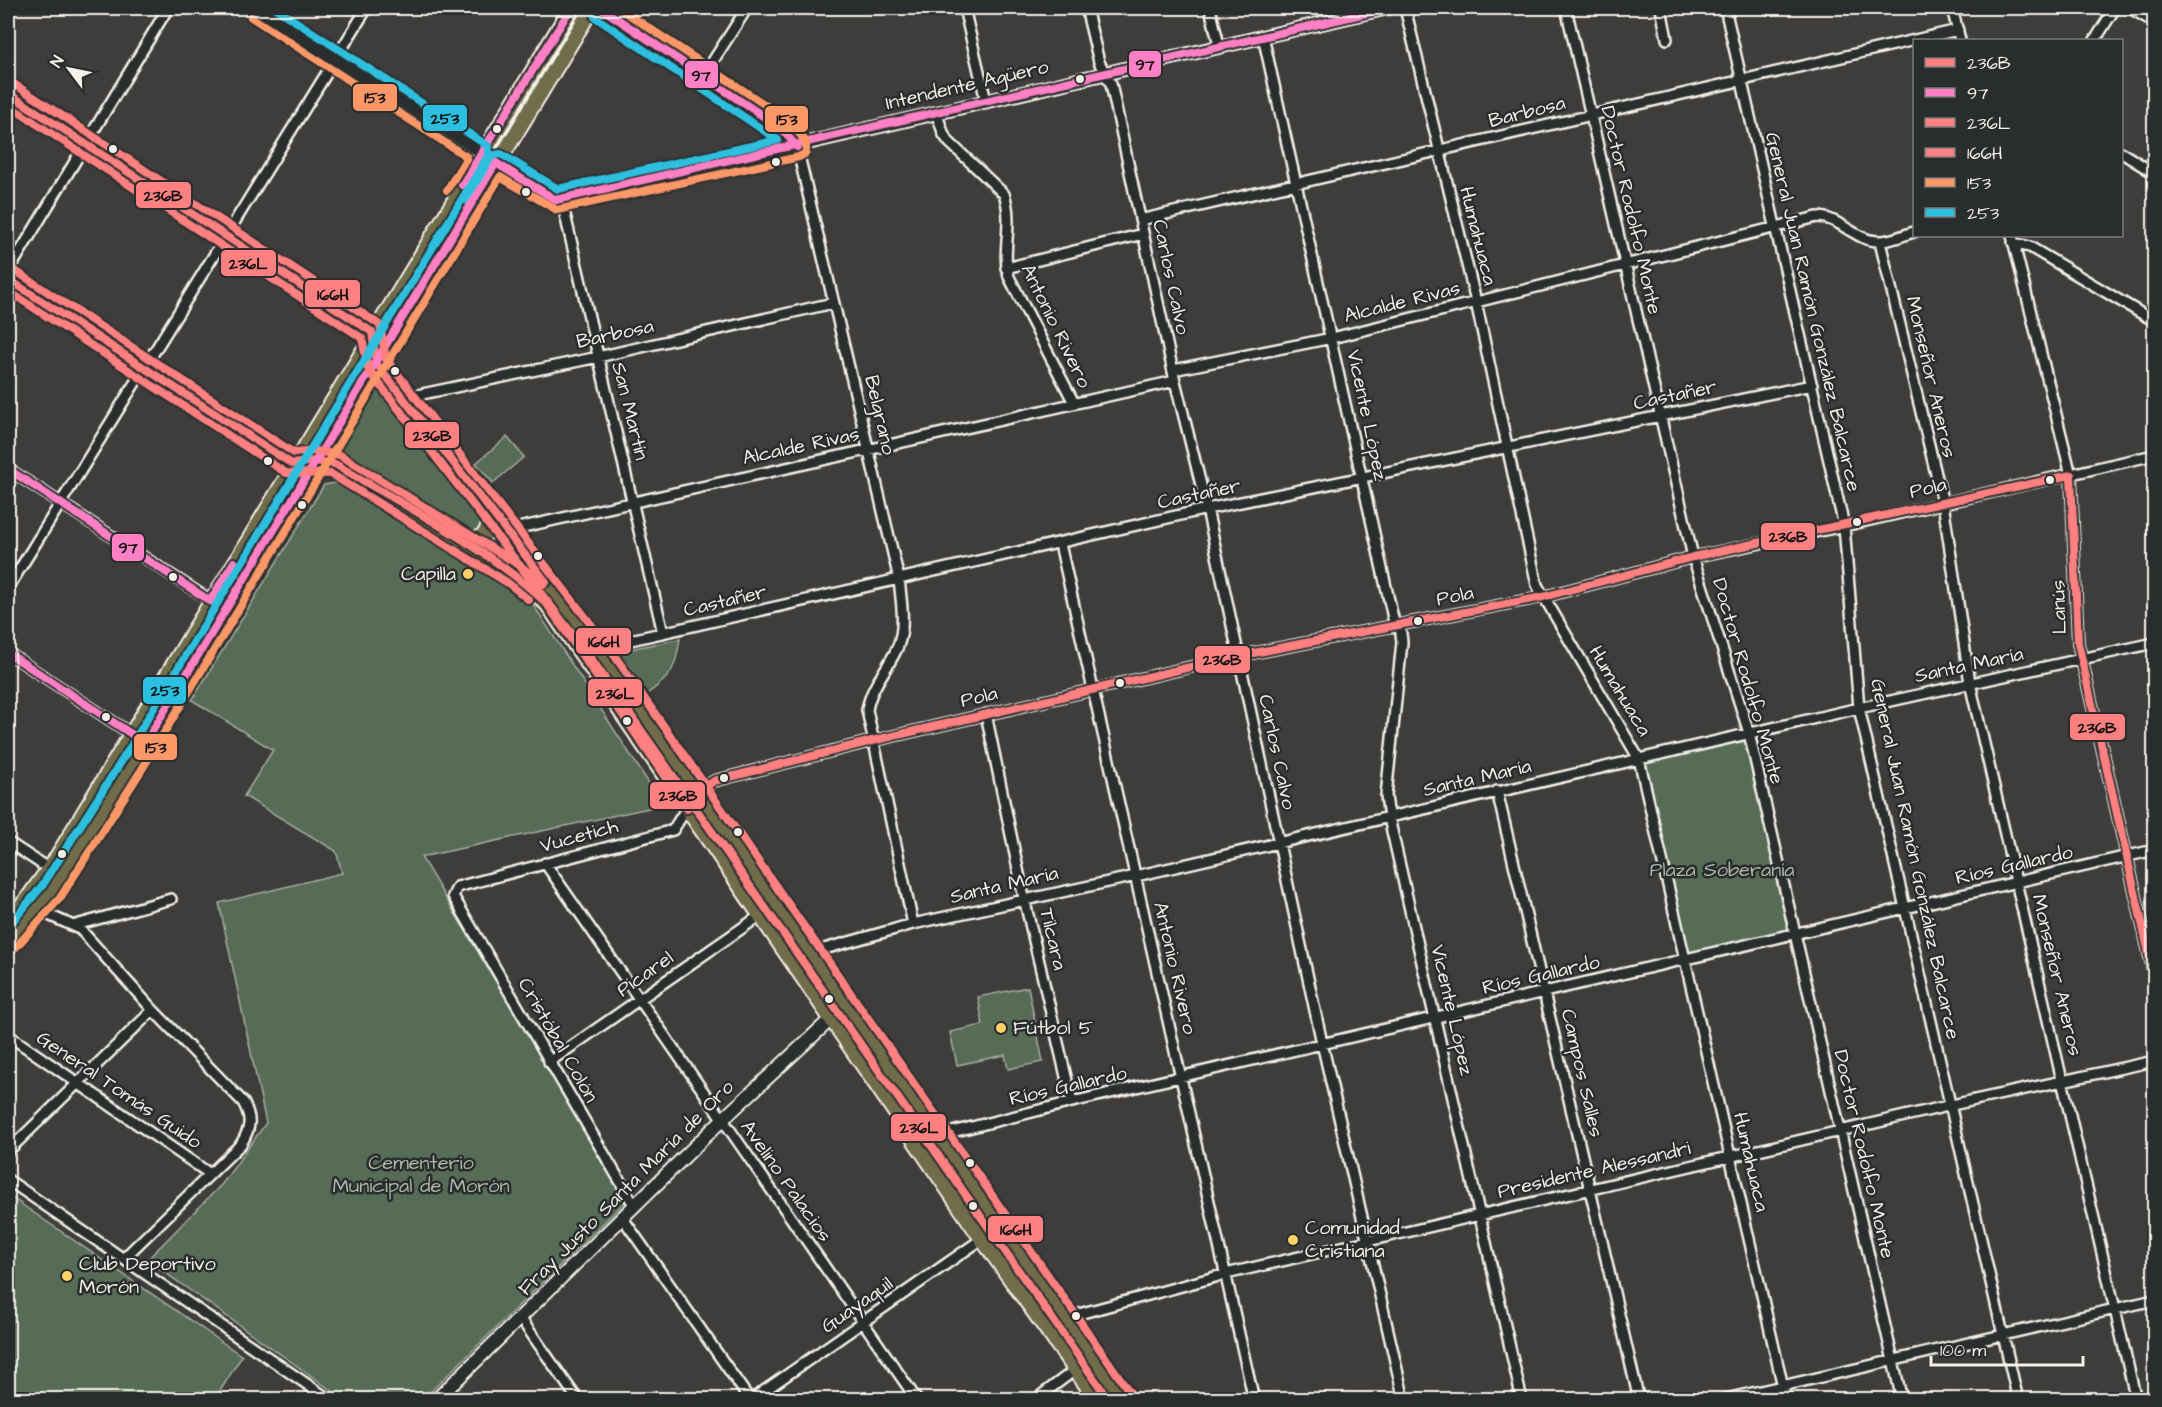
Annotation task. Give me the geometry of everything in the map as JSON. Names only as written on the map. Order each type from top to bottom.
[{"type":"main road","points":[[8,920],[25,902],[49,869],[372,332],[571,8]]},
{"type":"main road","points":[[8,941],[37,910],[145,743],[592,8]]},
{"type":"main road","points":[[372,332],[376,363],[598,651],[1122,1400]]},
{"type":"main road","points":[[292,464],[315,461],[335,464],[514,574],[547,604],[982,1239],[1098,1400]]},
{"type":"main road","points":[[468,545],[485,534],[493,515]]},
{"type":"street","points":[[8,272],[168,8]]},
{"type":"street","points":[[257,8],[496,164],[556,200]]},
{"type":"street","points":[[8,588],[367,8]]},
{"type":"street","name":"Belgrano","points":[[601,8],[782,128],[797,147],[899,579],[901,632],[898,645],[869,699],[867,710],[913,924]]},
{"type":"street","points":[[704,75],[747,8]]},
{"type":"street","points":[[964,8],[986,101]]},
{"type":"street","name":"Carlos Calvo","points":[[1086,8],[1099,62],[1111,84],[1175,381],[1207,510],[1277,842],[1404,1400]]},
{"type":"street","points":[[1210,8],[1219,45]]},
{"type":"street","name":"Intendente Agüero","points":[[556,200],[797,147],[936,112],[1263,36],[1348,12],[1388,8]]},
{"type":"street","name":"Humahuaca","points":[[1405,8],[1476,302],[1538,585],[1639,759],[1684,960],[1732,1156],[1786,1400]]},
{"type":"street","name":"Doctor Rodolfo Monte","points":[[1566,8],[1693,557],[1749,733],[1902,1400]]},
{"type":"street","points":[[1661,8],[1667,39]]},
{"type":"street","name":"General Juan Ramón González Balcarce","points":[[1725,8],[1844,526],[1859,708],[2018,1400]]},
{"type":"street","points":[[1952,8],[1960,39]]},
{"type":"street","points":[[2096,39],[2115,8]]},
{"type":"street","points":[[2130,8],[2154,22]]},
{"type":"street","name":"Barbosa","points":[[1919,39],[1958,30]]},
{"type":"street","name":"Vicente López","points":[[1263,36],[1362,479],[1402,642],[1386,796],[1389,818],[1522,1400]]},
{"type":"street","name":"Barbosa","points":[[1140,220],[1913,40]]},
{"type":"street","points":[[8,93],[372,332]]},
{"type":"street","name":"Antonio Rivero","points":[[936,112],[944,135],[949,142],[1004,194],[1008,205],[1009,235],[1006,268],[1074,403]]},
{"type":"street","points":[[2123,154],[2154,173]]},
{"type":"street","name":"San Martín","points":[[556,200],[563,206],[663,633]]},
{"type":"street","name":"Alcalde Rivas","points":[[1173,370],[1332,338],[1823,217],[1872,241],[1881,242]]},
{"type":"street","points":[[1881,242],[1913,232]]},
{"type":"street","points":[[1006,268],[1143,234]]},
{"type":"street","points":[[2012,239],[2030,247],[2154,321]]},
{"type":"street","name":"Lanús","points":[[2012,239],[2071,475],[2078,643],[2154,975]]},
{"type":"street","name":"Monseñor Aneros","points":[[1881,242],[1943,503],[1970,683],[2136,1400]]},
{"type":"street","points":[[8,279],[292,464]]},
{"type":"street","name":"Barbosa","points":[[403,398],[598,357],[833,303]]},
{"type":"street","name":"Alcalde Rivas","points":[[506,531],[1175,381]]},
{"type":"street","name":"Castañer","points":[[598,651],[613,644],[1207,510],[1812,385]]},
{"type":"street","name":"Pola","points":[[696,793],[714,780],[986,714],[1238,656],[1543,597],[1693,557],[1844,526],[2154,454]]},
{"type":"street","points":[[8,469],[225,610]]},
{"type":"street","name":"Antonio Rivero","points":[[1060,544],[1254,1400]]},
{"type":"street","name":"Santa María","points":[[810,953],[913,924],[1024,898],[1136,876],[1749,733],[2154,643]]},
{"type":"street","points":[[8,653],[145,743]]},
{"type":"street","name":"Tilcara","points":[[986,714],[1024,898],[1072,1102]]},
{"type":"street","name":"Campos Salles","points":[[1497,791],[1640,1400]]},
{"type":"street","name":"Vucetich","points":[[453,892],[458,887],[673,830],[696,793]]},
{"type":"street","points":[[8,842],[49,869]]},
{"type":"street","name":"Ríos Gallardo","points":[[936,1137],[1072,1102],[1182,1078],[1322,1043],[2154,850]]},
{"type":"street","name":"Avelino Palacios","points":[[545,863],[917,1400]]},
{"type":"street","name":"Cristóbal Colón","points":[[453,892],[549,1062],[634,1205]]},
{"type":"street","points":[[76,926],[171,899]]},
{"type":"street","points":[[25,902],[37,910],[76,926],[153,1010],[243,1102],[250,1115],[248,1133],[210,1174],[124,1258]]},
{"type":"street","name":"Picarel","points":[[549,1062],[761,915]]},
{"type":"street","name":"Fray Justo Santa María de Oro","points":[[436,1400],[722,1119],[831,1016],[845,1006]]},
{"type":"street","points":[[8,1151],[153,1010]]},
{"type":"street","name":"General Tomás Guido","points":[[8,1035],[210,1174]]},
{"type":"street","name":"Presidente Alessandri","points":[[1046,1329],[1064,1318],[1226,1275],[1952,1105],[2154,1061]]},
{"type":"street","points":[[8,1180],[330,1400]]},
{"type":"street","points":[[622,1217],[750,1400]]},
{"type":"street","name":"Guayaquil","points":[[750,1400],[982,1239]]},
{"type":"street","points":[[1722,1400],[1783,1384],[1894,1361],[2154,1300]]},
{"type":"street","points":[[521,1318],[578,1400]]},
{"type":"street","points":[[1035,1400],[1092,1357]]},
{"type":"green space","points":[[579,8],[582,10],[499,146],[496,144]]},
{"type":"green space","points":[[474,179],[477,181],[385,333],[382,331]]},
{"type":"green space","points":[[372,384],[382,386],[485,517],[476,532],[466,537],[337,456],[334,447]]},
{"type":"green space","points":[[507,437],[524,457],[493,483],[476,463]]},
{"type":"green space","points":[[298,469],[301,471],[228,593],[225,591]]},
{"type":"green space","name":"Cementerio Municipal de Morón","points":[[340,482],[527,595],[663,805],[421,857],[627,1200],[423,1399],[344,1399],[147,1260],[222,1184],[266,1123],[219,903],[342,873],[336,851],[244,796],[273,750],[192,700],[324,485]]},
{"type":"green space","points":[[494,530],[593,653],[681,785],[679,786],[590,655],[525,573],[481,546],[493,539]]},
{"type":"green space","points":[[211,614],[214,616],[153,717],[150,715]]},
{"type":"green space","points":[[680,639],[676,659],[670,673],[666,679],[643,697],[610,653]]},
{"type":"green space","name":"Plaza Soberanía","points":[[1749,733],[1794,933],[1684,960],[1639,759]]},
{"type":"green space","points":[[714,830],[829,996],[826,997],[710,831]]},
{"type":"green space","name":"Fútbol 5","points":[[1028,987],[1043,1062],[1008,1069],[1005,1055],[957,1065],[950,1032],[983,1025],[978,997]]},
{"type":"green space","points":[[844,1018],[1046,1310],[1043,1311],[842,1020]]},
{"type":"green space","name":"Club Deportivo Morón","points":[[8,1195],[242,1356],[215,1399],[8,1399]]},
{"type":"transit line","name":"253","points":[[275,8],[488,146],[490,159],[465,200]]},
{"type":"transit line","name":"97","points":[[462,185],[571,8]]},
{"type":"transit line","name":"97","points":[[601,8],[781,128],[797,147]]},
{"type":"transit line","name":"153","points":[[15,948],[60,898],[144,766],[500,177],[557,210],[799,157],[806,153],[806,142],[788,120],[619,8]]},
{"type":"transit line","name":"97","points":[[8,653],[145,743],[496,163],[556,200],[1388,8]]},
{"type":"transit line","name":"153","points":[[251,17],[467,157],[447,190]]},
{"type":"transit line","name":"253","points":[[8,927],[42,886],[126,754],[488,156],[501,154],[558,189],[778,140],[595,17]]},
{"type":"transit line","name":"166H","points":[[14,84],[380,325],[386,359],[607,645],[1131,1394]]},
{"type":"transit line","name":"236B","points":[[8,93],[372,332],[376,363],[546,582]]},
{"type":"transit line","name":"236L","points":[[8,105],[362,338],[368,369],[590,657],[1109,1400]]},
{"type":"transit line","name":"166H","points":[[14,270],[294,453],[316,451],[340,455],[519,565],[543,584]]},
{"type":"transit line","name":"236B","points":[[8,279],[292,464],[315,461],[335,464],[446,529],[501,565],[547,604],[687,809],[696,793],[714,781],[872,741],[1238,656],[1543,597],[1693,557],[2071,475]]},
{"type":"transit line","name":"236L","points":[[8,291],[286,473],[331,474],[508,583],[529,600]]},
{"type":"transit line","name":"97","points":[[8,469],[210,601],[234,562]]},
{"type":"transit line","name":"236B","points":[[2071,475],[2078,643],[2154,975]]},
{"type":"place","name":"Capilla","points":[[468,574]]},
{"type":"place","name":"Fútbol 5","points":[[1001,1028]]},
{"type":"place","name":"Comunidad Cristiana","points":[[1293,1240]]},
{"type":"place","name":"Club Deportivo Morón","points":[[67,1276]]}]
